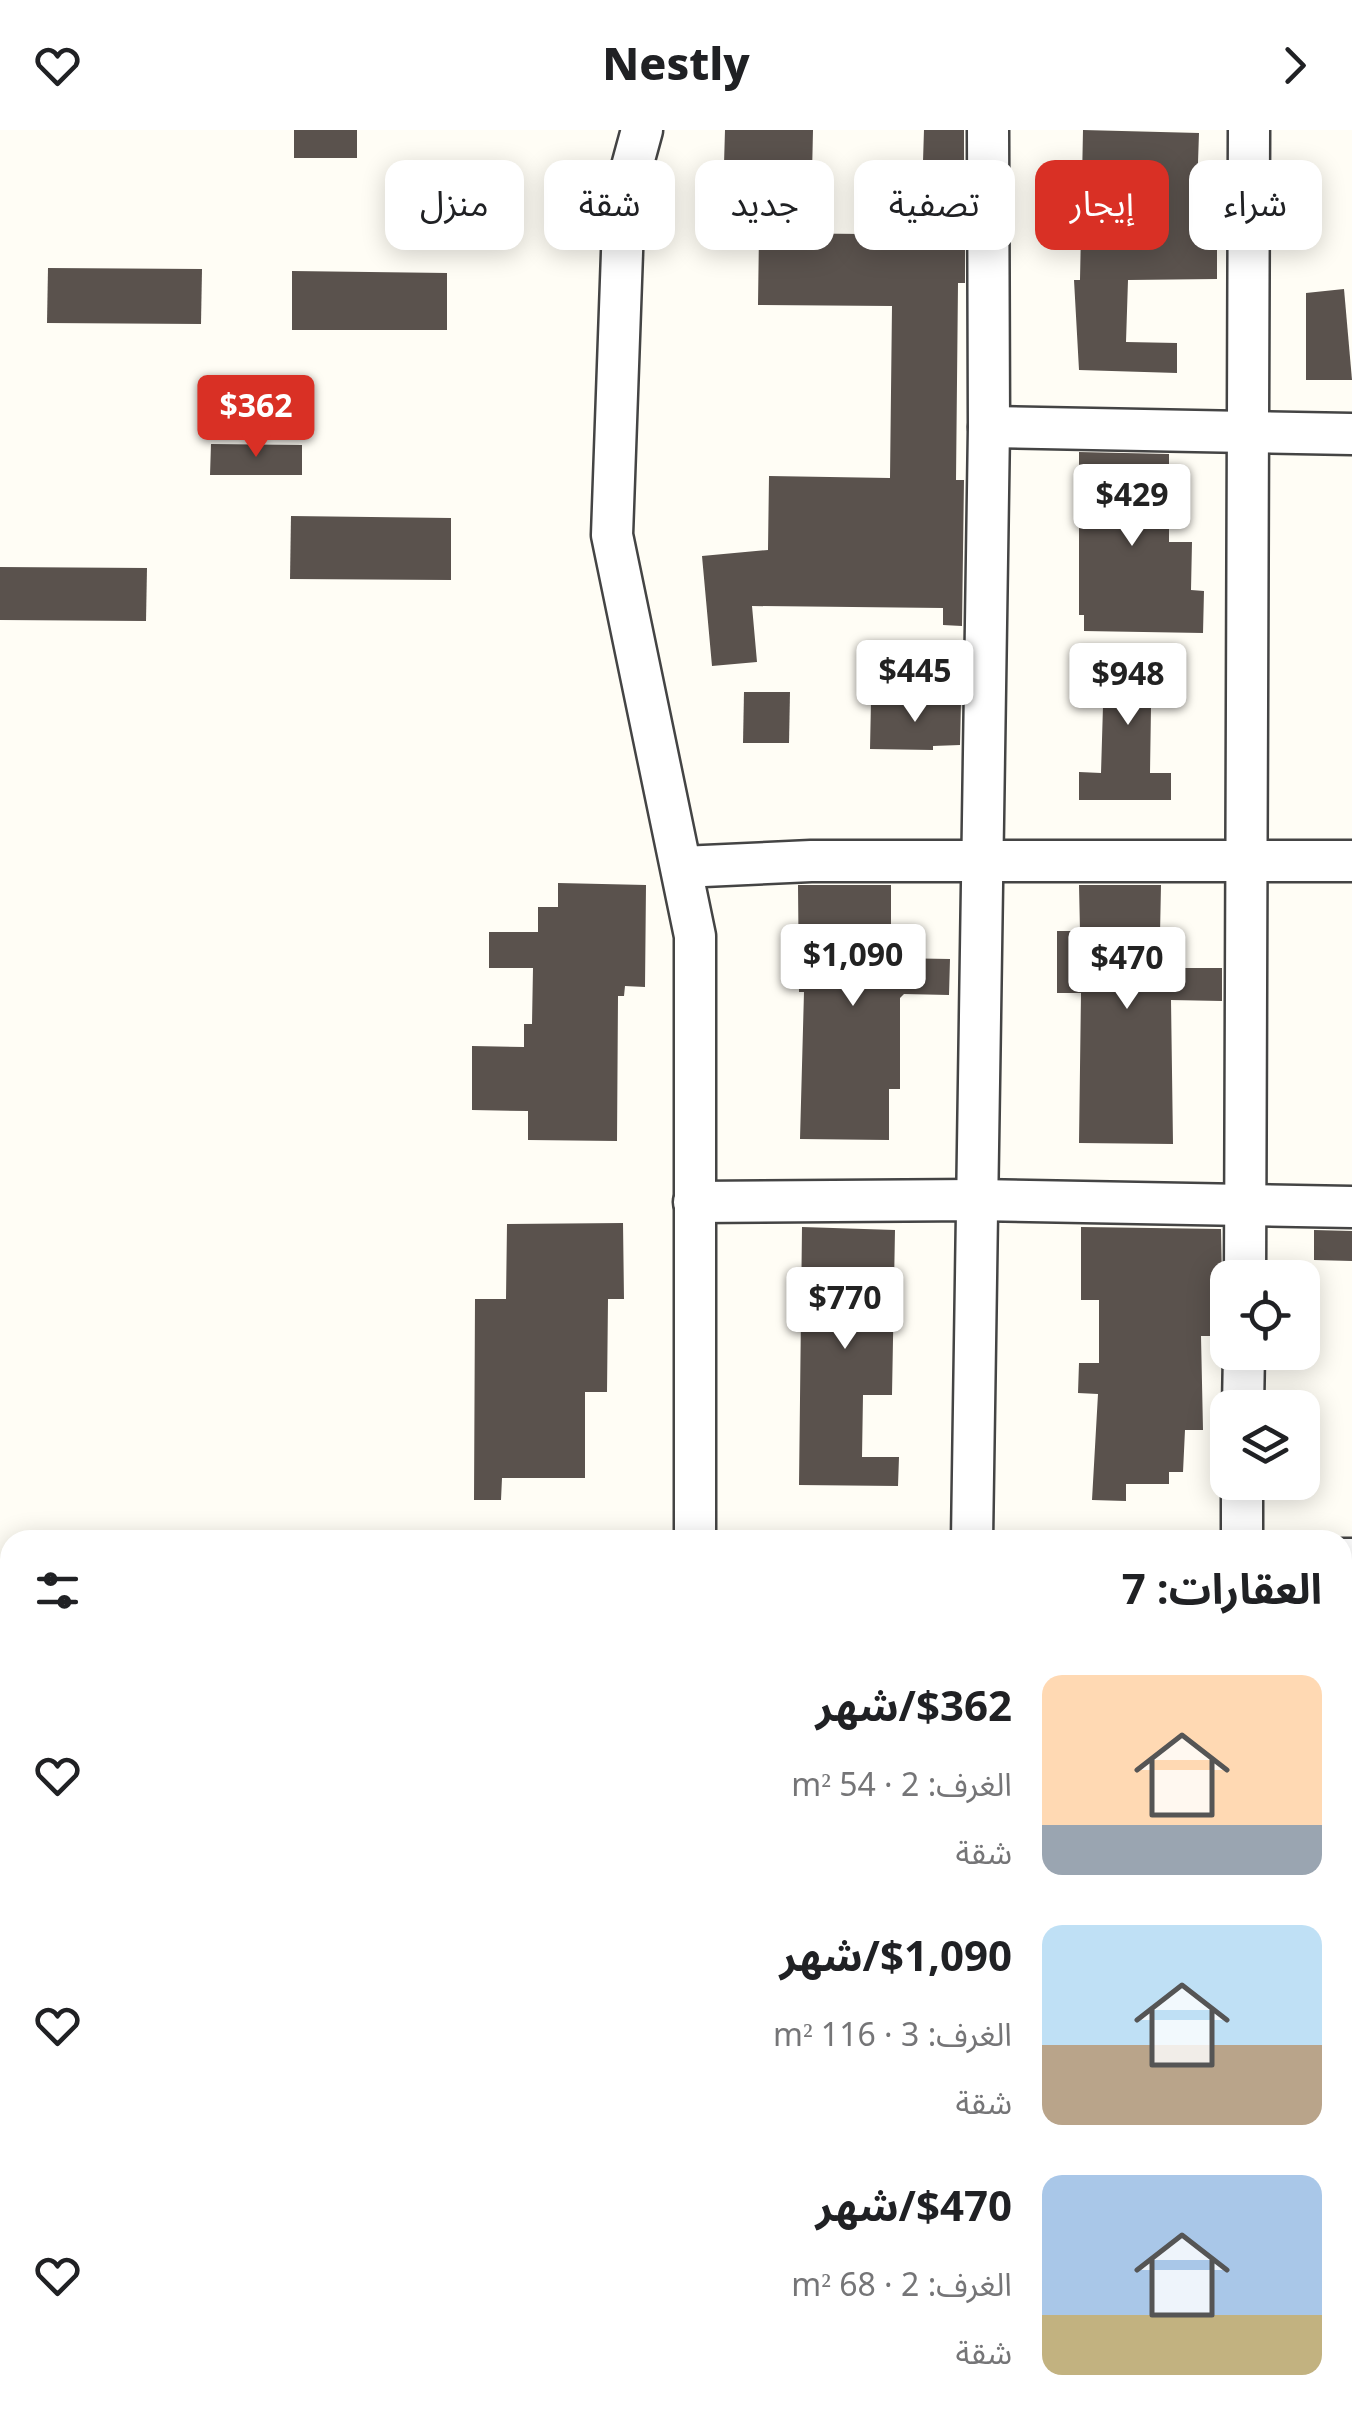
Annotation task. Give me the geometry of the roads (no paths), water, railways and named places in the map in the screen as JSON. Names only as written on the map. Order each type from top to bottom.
[{"type":"street","points":[[642,130],[624,196],[612,536],[695,936],[695,1530]]},
{"type":"street","points":[[972,1530],[989,427],[988,130]]},
{"type":"street","points":[[1245,1260],[1249,130]]},
{"type":"street","points":[[989,427],[1352,434]]},
{"type":"street","points":[[682,867],[811,861],[1352,861]]},
{"type":"street","points":[[694,1202],[977,1200],[1352,1207]]},
{"type":"street","points":[[1242,1500],[1242,1530]]}]
